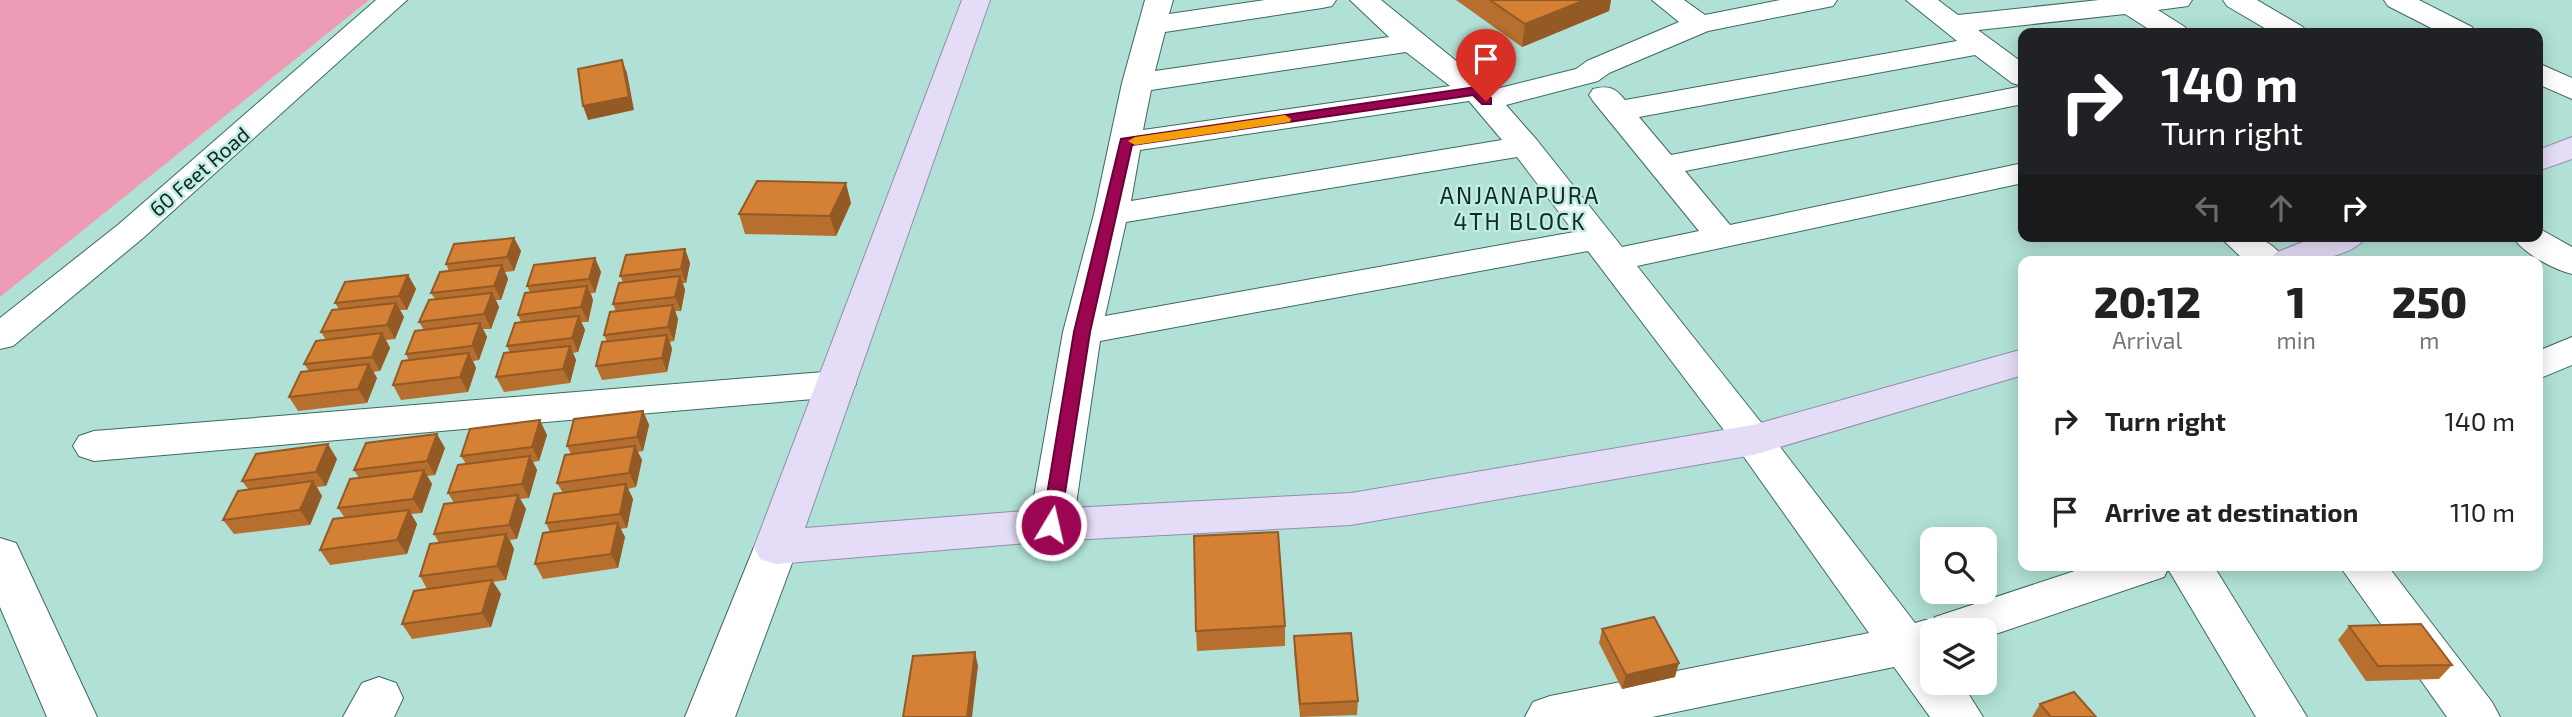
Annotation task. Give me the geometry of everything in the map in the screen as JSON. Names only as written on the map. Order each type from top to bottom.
[{"type":"main road","points":[[976,0],[776,547],[1051,525],[1351,509],[1752,440],[2018,363]]},
{"type":"main road","points":[[2543,159],[2572,147]]},
{"type":"main road","points":[[2300,256],[2335,242]]},
{"type":"street","name":"60 Feet Road","points":[[0,337],[131,231],[393,0]]},
{"type":"street","points":[[1051,525],[1082,332],[1111,214],[1137,83],[1156,12],[1322,0]]},
{"type":"street","points":[[1364,0],[1481,96],[1525,146],[1920,656]]},
{"type":"street","points":[[1666,0],[1700,24]]},
{"type":"street","points":[[1126,142],[1481,96],[1587,75],[1598,67],[1700,24],[1823,0]]},
{"type":"street","points":[[1920,0],[2018,73]]},
{"type":"street","points":[[1952,24],[2178,0]]},
{"type":"street","points":[[2238,0],[2285,28]]},
{"type":"street","points":[[2398,0],[2452,28]]},
{"type":"street","points":[[2131,6],[2167,28]]},
{"type":"street","points":[[2034,15],[2054,28]]},
{"type":"street","points":[[1137,83],[1412,42]]},
{"type":"street","points":[[1618,111],[1979,46]]},
{"type":"street","points":[[1587,75],[1722,237]]},
{"type":"street","points":[[2543,75],[2572,90]]},
{"type":"street","points":[[1663,166],[2018,96]]},
{"type":"street","points":[[1111,214],[1525,146]]},
{"type":"street","points":[[1082,332],[1607,249],[1722,237],[2018,174]]},
{"type":"street","points":[[2243,242],[2261,256]]},
{"type":"street","points":[[2539,242],[2572,263]]},
{"type":"street","points":[[2543,364],[2572,350]]},
{"type":"street","points":[[94,446],[836,384]]},
{"type":"street","points":[[710,717],[776,547]]},
{"type":"street","points":[[0,555],[72,717]]},
{"type":"street","points":[[1988,618],[2130,571]]},
{"type":"street","points":[[2193,571],[2282,717]]},
{"type":"street","points":[[2366,571],[2475,717]]},
{"type":"street","points":[[1550,717],[1920,663]]},
{"type":"street","points":[[1945,695],[1958,717]]},
{"type":"shaded area","points":[[0,0],[369,0],[0,297]]},
{"type":"building","points":[[1490,0],[1585,0],[1525,24]]},
{"type":"building","points":[[622,60],[629,97],[583,106],[578,69]]},
{"type":"building","points":[[757,181],[846,183],[830,216],[739,214]]},
{"type":"building","points":[[514,238],[507,257],[446,264],[454,244]]},
{"type":"building","points":[[685,249],[681,269],[620,276],[626,255]]},
{"type":"building","points":[[595,258],[589,279],[527,286],[534,265]]},
{"type":"building","points":[[502,265],[494,286],[431,293],[440,272]]},
{"type":"building","points":[[408,275],[399,296],[335,303],[345,282]]},
{"type":"building","points":[[680,276],[675,297],[613,304],[619,283]]},
{"type":"building","points":[[587,286],[581,307],[518,315],[525,293]]},
{"type":"building","points":[[492,293],[484,314],[419,322],[429,300]]},
{"type":"building","points":[[396,303],[387,325],[321,332],[332,310]]},
{"type":"building","points":[[673,305],[668,327],[604,335],[610,312]]},
{"type":"building","points":[[579,316],[572,338],[507,346],[515,323]]},
{"type":"building","points":[[480,323],[472,346],[406,354],[415,331]]},
{"type":"building","points":[[382,333],[372,357],[304,364],[316,341]]},
{"type":"building","points":[[667,335],[662,358],[596,366],[602,342]]},
{"type":"building","points":[[570,346],[563,369],[496,377],[504,353]]},
{"type":"building","points":[[469,353],[460,377],[393,385],[402,361]]},
{"type":"building","points":[[369,364],[358,389],[289,397],[301,372]]},
{"type":"building","points":[[643,411],[637,437],[567,446],[574,419]]},
{"type":"building","points":[[540,420],[532,447],[461,456],[470,429]]},
{"type":"building","points":[[437,434],[427,461],[354,470],[366,443]]},
{"type":"building","points":[[328,444],[316,472],[242,481],[256,454]]},
{"type":"building","points":[[635,446],[629,473],[557,483],[565,455]]},
{"type":"building","points":[[530,456],[522,484],[448,493],[458,465]]},
{"type":"building","points":[[424,470],[413,499],[338,508],[350,479]]},
{"type":"building","points":[[313,481],[300,510],[223,520],[238,491]]},
{"type":"building","points":[[626,484],[620,514],[546,523],[554,494]]},
{"type":"building","points":[[518,495],[509,525],[434,534],[444,504]]},
{"type":"building","points":[[409,510],[397,540],[320,550],[333,519]]},
{"type":"building","points":[[618,523],[611,554],[535,564],[543,533]]},
{"type":"building","points":[[1278,532],[1285,626],[1196,631],[1194,536]]},
{"type":"building","points":[[506,534],[497,566],[420,576],[430,544]]},
{"type":"building","points":[[492,580],[482,613],[402,624],[414,591]]},
{"type":"building","points":[[1654,617],[1679,663],[1626,675],[1602,629]]},
{"type":"building","points":[[2421,624],[2452,665],[2378,666],[2349,626]]},
{"type":"building","points":[[1351,633],[1358,701],[1300,704],[1294,636]]},
{"type":"building","points":[[975,652],[967,717],[903,717],[913,656]]},
{"type":"building","points":[[2074,692],[2096,717],[2051,717],[2040,704]]},
{"type":"slow traffic","points":[[1135,141],[1285,119]]},
{"type":"district","name":"ANJANAPURA 4TH BLOCK","points":[[1520,208]]},
{"type":"route","points":[[1051,525],[1082,332],[1126,142],[1476,91],[1486,101]]}]
